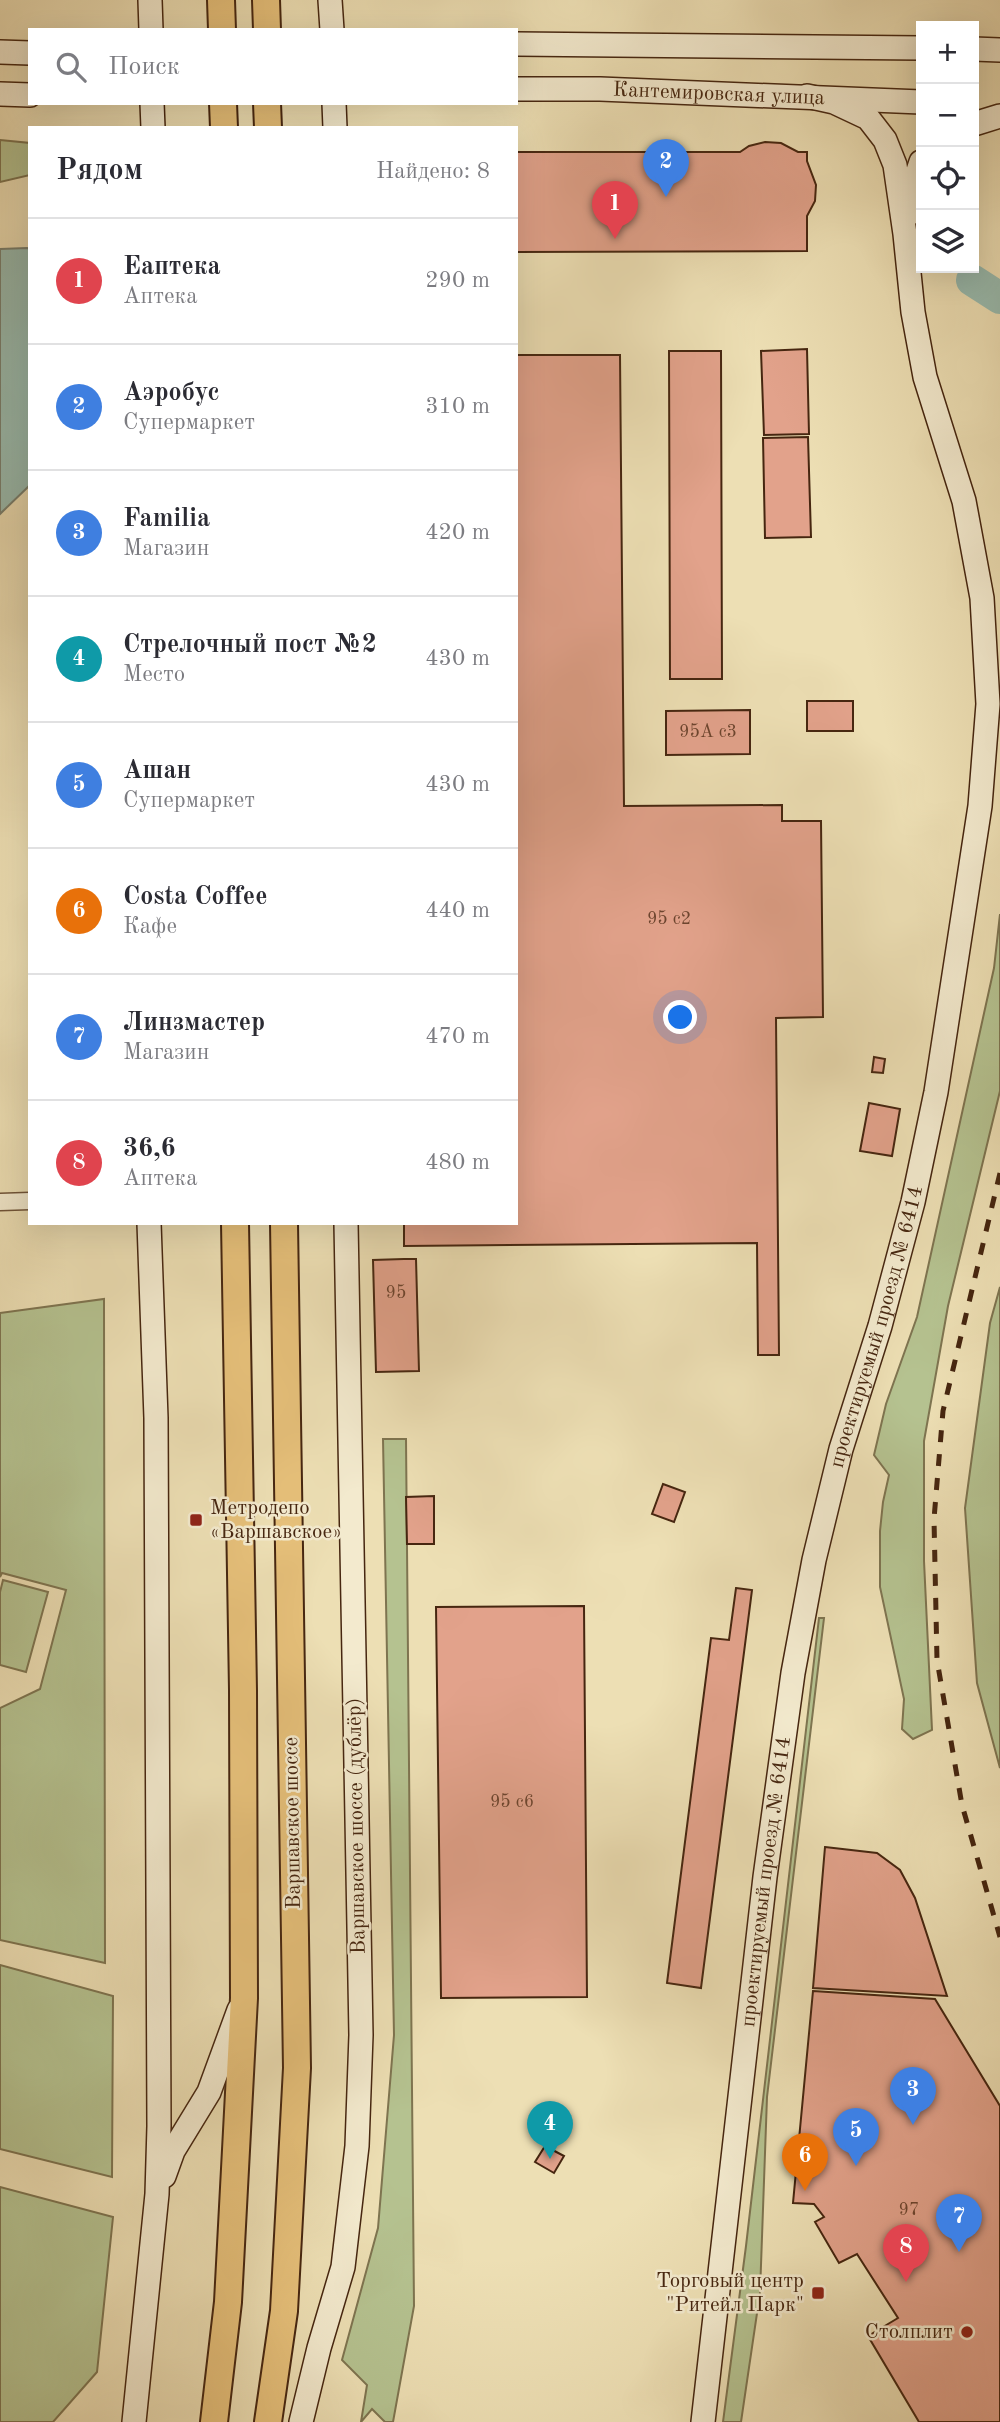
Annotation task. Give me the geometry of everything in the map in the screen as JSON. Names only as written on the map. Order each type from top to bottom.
[{"type":"main road","points":[[150,0],[150,28]]},
{"type":"main road","points":[[221,0],[222,28]]},
{"type":"main road","points":[[266,0],[267,28]]},
{"type":"main road","points":[[330,0],[332,28]]},
{"type":"main road","points":[[518,44],[916,48]]},
{"type":"main road","points":[[979,50],[1000,50]]},
{"type":"main road","name":"Кантемировская улица","points":[[518,89],[807,96],[916,103]]},
{"type":"main road","name":"проектируемый проезд № 6414","points":[[703,2422],[765,1877],[793,1673],[814,1560],[841,1449],[880,1326],[916,1188],[936,1093],[980,806],[989,704],[982,598],[964,501],[925,377],[913,312],[895,165],[886,141],[868,118],[834,102],[807,96]]},
{"type":"main road","points":[[152,105],[153,126]]},
{"type":"main road","points":[[223,105],[224,126]]},
{"type":"main road","points":[[267,105],[268,126]]},
{"type":"main road","points":[[334,105],[335,126]]},
{"type":"main road","points":[[979,105],[1000,107]]},
{"type":"main road","points":[[979,122],[1000,116]]},
{"type":"main road","name":"проектируемый проезд № 6414","points":[[905,234],[916,177]]},
{"type":"main road","points":[[134,2422],[157,2193],[159,2112],[156,1418],[149,1225]]},
{"type":"main road","points":[[214,2422],[228,2302],[244,1997],[243,1690],[235,1225]]},
{"type":"main road","name":"Варшавское шоссе","points":[[268,2422],[284,2311],[297,2068],[284,1225]]},
{"type":"main road","name":"Варшавское шоссе (дублёр)","points":[[301,2422],[342,2267],[357,2146],[361,2035],[346,1225]]},
{"type":"main road","points":[[157,2193],[173,2151],[209,2092],[244,1997]]},
{"type":"street","points":[[0,1202],[28,1201]]},
{"type":"green space","points":[[0,140],[28,143],[28,175],[0,182]]},
{"type":"green space","points":[[1000,914],[1000,1091],[948,1306],[924,1441],[924,1561],[932,1730],[913,1739],[902,1729],[904,1699],[880,1587],[880,1531],[889,1475],[874,1455],[886,1404],[917,1317],[994,968]]},
{"type":"green space","points":[[1000,1287],[1000,1768],[977,1683],[965,1508],[990,1323]]},
{"type":"green space","points":[[104,1299],[105,1963],[0,1940],[0,1708],[40,1689],[66,1590],[2,1573],[0,1577],[0,1313]]},
{"type":"green space","points":[[383,1439],[406,1439],[414,2306],[393,2422],[385,2422],[372,2409],[361,2422],[367,2385],[342,2360],[378,2228],[394,2035]]},
{"type":"green space","points":[[3,1580],[48,1592],[26,1672],[0,1665],[0,1592]]},
{"type":"green space","points":[[819,1618],[824,1618],[767,2097],[760,2293],[741,2422],[723,2422],[746,2246]]},
{"type":"green space","points":[[0,1965],[113,1996],[112,2177],[0,2149]]},
{"type":"green space","points":[[0,2187],[113,2217],[97,2372],[53,2422],[0,2422]]},
{"type":"water","points":[[28,248],[28,487],[0,514],[0,249]]},
{"type":"building","points":[[765,142],[781,143],[798,152],[807,152],[807,161],[816,185],[815,201],[807,216],[807,251],[518,252],[518,152],[740,152],[749,146]]},
{"type":"building","points":[[807,349],[809,434],[764,435],[761,351]]},
{"type":"building","points":[[669,351],[721,351],[722,679],[670,679]]},
{"type":"building","points":[[518,355],[620,355],[624,806],[782,805],[782,821],[821,821],[823,1017],[776,1018],[779,1355],[758,1355],[757,1243],[404,1246],[404,1225],[518,1225]]},
{"type":"building","points":[[808,437],[811,537],[765,538],[763,438]]},
{"type":"building","points":[[807,701],[853,701],[853,731],[807,731]]},
{"type":"building","points":[[750,710],[750,754],[666,755],[666,711]]},
{"type":"building","points":[[874,1057],[885,1059],[883,1073],[872,1072]]},
{"type":"building","points":[[869,1103],[900,1109],[892,1156],[860,1151]]},
{"type":"building","points":[[416,1259],[419,1371],[376,1372],[373,1260]]},
{"type":"building","points":[[663,1484],[685,1492],[674,1522],[652,1514]]},
{"type":"building","points":[[434,1496],[434,1544],[407,1544],[406,1497]]},
{"type":"building","points":[[736,1588],[752,1590],[701,1988],[667,1983],[711,1638],[729,1640]]},
{"type":"building","points":[[584,1606],[587,1997],[441,1998],[436,1607]]},
{"type":"building","points":[[825,1847],[877,1853],[900,1870],[915,1898],[947,1996],[813,1988]]},
{"type":"building","points":[[813,1991],[935,1999],[1000,2106],[1000,2422],[919,2422],[868,2336],[898,2318],[857,2254],[839,2263],[815,2222],[824,2217],[814,2204],[793,2203]]},
{"type":"building","points":[[545,2146],[564,2156],[554,2173],[535,2162]]},
{"type":"waterway","points":[[972,280],[1000,298]]},
{"type":"railway","points":[[1000,1173],[943,1411],[934,1519],[937,1660],[962,1805],[1000,1937]]},
{"type":"place","name":"Аэробус","points":[[666,197]]},
{"type":"place","name":"Еаптека","points":[[615,239]]},
{"type":"place","name":"Метродепо «Варшавское»","points":[[196,1520]]},
{"type":"place","name":"Familia","points":[[913,2125]]},
{"type":"place","name":"Стрелочный пост №2","points":[[550,2159]]},
{"type":"place","name":"Ашан","points":[[856,2166]]},
{"type":"place","name":"Costa Coffee","points":[[805,2191]]},
{"type":"place","name":"Линзмастер","points":[[959,2252]]},
{"type":"place","name":"36,6","points":[[906,2282]]},
{"type":"place","name":"Торговый центр \"Ритейл Парк\"","points":[[818,2293]]},
{"type":"place","name":"Столплит","points":[[967,2332]]}]
